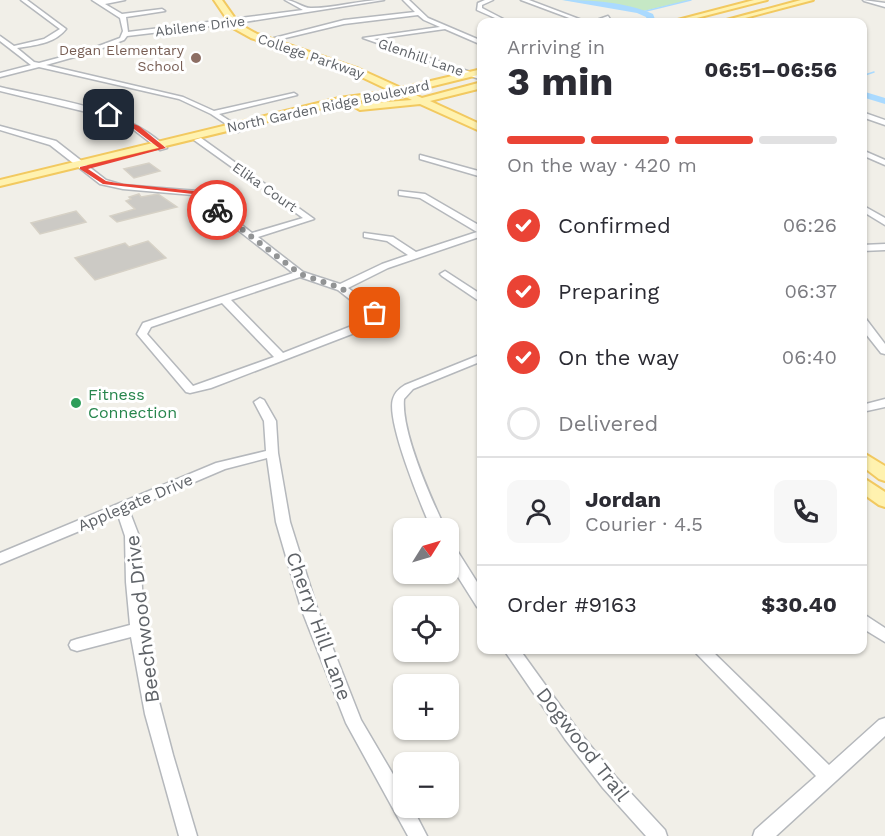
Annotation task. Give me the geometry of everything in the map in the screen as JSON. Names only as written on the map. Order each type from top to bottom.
[{"type":"main road","name":"College Parkway","points":[[218,0],[232,22],[254,36],[356,71],[477,127]]},
{"type":"main road","points":[[739,18],[809,0]]},
{"type":"main road","points":[[690,18],[760,1],[778,8]]},
{"type":"main road","name":"College Parkway","points":[[238,12],[244,21],[267,34],[361,65],[477,118]]},
{"type":"main road","points":[[254,36],[267,34]]},
{"type":"main road","name":"North Garden Ridge Boulevard","points":[[0,183],[80,166],[339,101],[402,91],[477,72]]},
{"type":"main road","points":[[161,146],[198,140],[236,128],[320,110],[399,105],[477,87]]},
{"type":"main road","points":[[0,189],[80,166]]},
{"type":"main road","points":[[867,461],[885,475]]},
{"type":"main road","points":[[867,487],[885,501]]},
{"type":"street","points":[[11,48],[55,37],[63,29],[24,0]]},
{"type":"street","points":[[98,2],[122,0]]},
{"type":"street","points":[[288,0],[307,10]]},
{"type":"street","name":"Abilene Drive","points":[[125,34],[244,21],[350,2],[381,0]]},
{"type":"street","points":[[406,0],[418,13],[444,28],[477,41]]},
{"type":"street","points":[[488,0],[480,4],[478,9],[498,18]]},
{"type":"street","points":[[524,0],[573,18]]},
{"type":"street","points":[[866,0],[884,3]]},
{"type":"street","points":[[0,75],[105,46],[122,39],[126,23],[122,16],[98,2]]},
{"type":"street","points":[[122,16],[162,11]]},
{"type":"street","points":[[277,38],[345,22],[418,13]]},
{"type":"street","name":"Glenhill Lane","points":[[444,28],[366,38],[477,76]]},
{"type":"street","points":[[0,38],[38,65],[189,101],[236,128]]},
{"type":"street","points":[[0,89],[109,115],[130,124],[161,146]]},
{"type":"street","points":[[213,113],[294,95]]},
{"type":"street","points":[[867,116],[885,123]]},
{"type":"street","points":[[0,128],[54,143],[80,166],[103,182],[195,193],[300,274],[341,288],[375,313],[377,318],[374,322],[207,386],[190,390],[142,334],[143,329],[147,325],[300,274]]},
{"type":"street","name":"Elika Court","points":[[198,140],[310,219],[251,236]]},
{"type":"street","points":[[867,154],[885,163]]},
{"type":"street","points":[[423,157],[477,173]]},
{"type":"street","points":[[402,193],[422,196],[477,229]]},
{"type":"street","points":[[867,210],[885,222]]},
{"type":"street","points":[[341,288],[385,266],[477,234]]},
{"type":"street","points":[[367,235],[390,239],[415,256]]},
{"type":"street","points":[[867,248],[885,247]]},
{"type":"street","points":[[445,274],[477,295]]},
{"type":"street","points":[[224,299],[281,358]]},
{"type":"street","points":[[867,328],[885,351]]},
{"type":"street","points":[[434,518],[410,454],[398,404],[401,393],[409,387],[477,359]]},
{"type":"street","name":"Cherry Hill Lane","points":[[260,402],[270,421],[272,453],[283,522],[309,608],[354,723],[418,836]]},
{"type":"street","points":[[867,408],[885,403]]},
{"type":"street","name":"Applegate Drive","points":[[0,559],[220,466],[254,455],[272,453]]},
{"type":"street","name":"Beechwood Drive","points":[[121,508],[131,526],[134,539],[133,581],[144,672],[156,730],[188,836]]},
{"type":"street","points":[[459,566],[477,595]]},
{"type":"street","points":[[867,623],[885,636]]},
{"type":"street","points":[[77,645],[139,629]]},
{"type":"street","name":"Dogwood Trail","points":[[515,654],[571,734],[609,782],[658,836]]},
{"type":"street","points":[[705,654],[828,776]]},
{"type":"street","points":[[762,836],[885,725]]},
{"type":"green space","points":[[564,0],[691,0],[639,12]]},
{"type":"building","points":[[149,163],[160,171],[134,178],[124,169]]},
{"type":"building","points":[[139,194],[141,197],[158,194],[177,207],[117,222],[110,216],[135,209],[126,201],[131,199],[129,197]]},
{"type":"building","points":[[76,211],[86,222],[40,234],[31,223]]},
{"type":"building","points":[[148,241],[166,258],[95,280],[75,258],[125,243],[129,247]]},
{"type":"waterway","points":[[566,0],[639,11],[651,18]]},
{"type":"waterway","points":[[642,12],[691,0]]},
{"type":"waterway","points":[[867,74],[874,72]]},
{"type":"waterway","points":[[867,96],[885,101]]},
{"type":"way so far","points":[[217,210],[300,274],[341,288],[375,313]]},
{"type":"place","name":"Degan Elementary School","points":[[196,58]]},
{"type":"place","name":"Fitness Connection","points":[[76,403]]},
{"type":"route","points":[[109,115],[130,124],[163,148],[82,168],[103,182],[123,187],[185,190],[195,193],[217,210]]}]
